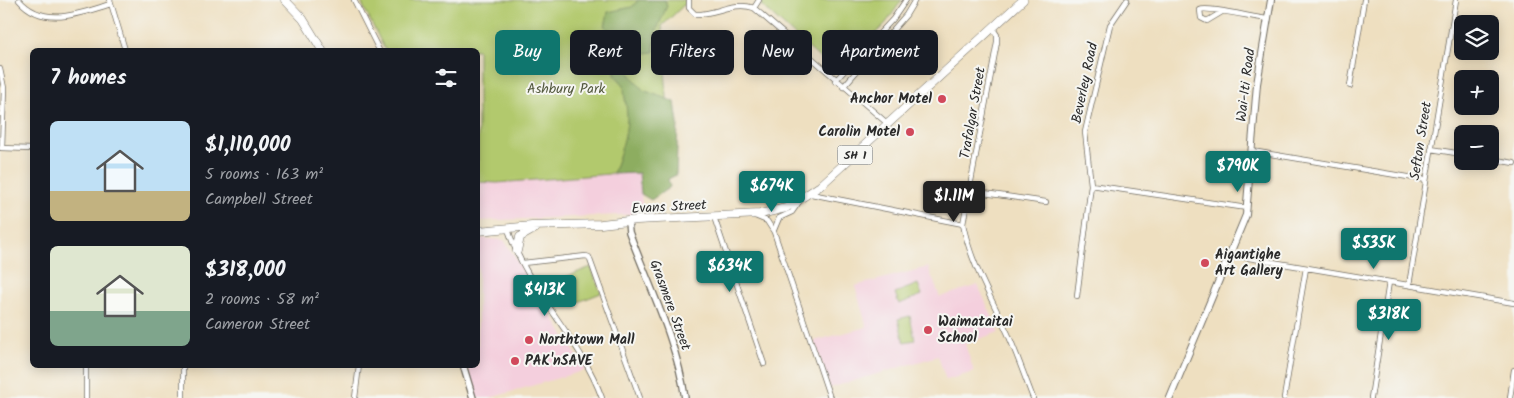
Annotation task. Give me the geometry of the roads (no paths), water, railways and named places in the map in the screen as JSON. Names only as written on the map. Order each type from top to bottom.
[{"type":"highway","points":[[285,0],[308,26],[321,48]]},
{"type":"highway","name":"Evans Street","points":[[480,231],[714,217],[778,210],[811,194],[1024,0]]},
{"type":"highway","points":[[517,251],[520,237],[540,226]]},
{"type":"main road","name":"Wai-Iti Road","points":[[1170,398],[1231,255],[1247,208],[1257,84],[1271,0]]},
{"type":"street","points":[[19,0],[26,8],[49,17],[63,18],[111,2],[124,48]]},
{"type":"street","points":[[354,0],[378,48]]},
{"type":"street","points":[[689,0],[689,8],[695,14],[703,15],[734,6],[754,8],[835,81],[888,124]]},
{"type":"street","points":[[754,8],[759,0]]},
{"type":"street","points":[[835,81],[893,19],[906,0]]},
{"type":"street","points":[[843,87],[906,16],[915,0]]},
{"type":"street","name":"Beverley Road","points":[[1077,296],[1091,185],[1086,132],[1110,25],[1127,0]]},
{"type":"street","points":[[1350,86],[1364,0]]},
{"type":"street","name":"Sefton Street","points":[[1409,285],[1456,0]]},
{"type":"street","points":[[1222,12],[1207,21],[1201,18],[1199,14],[1200,10],[1204,8],[1268,20]]},
{"type":"street","name":"Trafalgar Street","points":[[992,29],[997,35],[997,42],[964,224],[966,237],[981,276],[1009,337],[1033,398]]},
{"type":"street","points":[[0,69],[4,88],[1,148],[30,149]]},
{"type":"street","points":[[1431,148],[1454,152]]},
{"type":"street","points":[[1252,151],[1426,180]]},
{"type":"street","points":[[1499,160],[1514,162]]},
{"type":"street","points":[[1091,185],[1247,208]]},
{"type":"street","points":[[970,191],[1046,202]]},
{"type":"street","points":[[811,194],[964,224]]},
{"type":"street","points":[[774,232],[779,218],[792,212],[800,200]]},
{"type":"street","points":[[751,214],[767,221],[774,232],[830,398]]},
{"type":"street","points":[[714,217],[764,364]]},
{"type":"street","name":"Grasmere Street","points":[[628,222],[629,232],[676,358],[684,383],[685,398]]},
{"type":"street","points":[[508,229],[523,264],[587,363],[602,398]]},
{"type":"street","points":[[1231,255],[1514,303]]},
{"type":"street","points":[[523,264],[589,257],[640,398]]},
{"type":"street","points":[[1284,398],[1306,268]]},
{"type":"street","points":[[1371,398],[1389,282]]},
{"type":"street","points":[[86,368],[86,398]]},
{"type":"street","points":[[183,368],[183,398]]},
{"type":"street","points":[[355,398],[359,368]]},
{"type":"street","points":[[464,368],[473,398]]},
{"type":"street","points":[[1510,398],[1514,370]]},
{"type":"place","name":"Anchor Motel","points":[[942,99]]},
{"type":"place","name":"Carolin Motel","points":[[910,132]]},
{"type":"place","name":"Aigantighe Art Gallery","points":[[1205,263]]},
{"type":"place","name":"Waimataitai School","points":[[928,330]]},
{"type":"place","name":"Northtown Mall","points":[[529,340]]},
{"type":"place","name":"PAK'nSAVE","points":[[515,361]]},
{"type":"park label","name":"Ashbury Park","points":[[566,89]]}]
